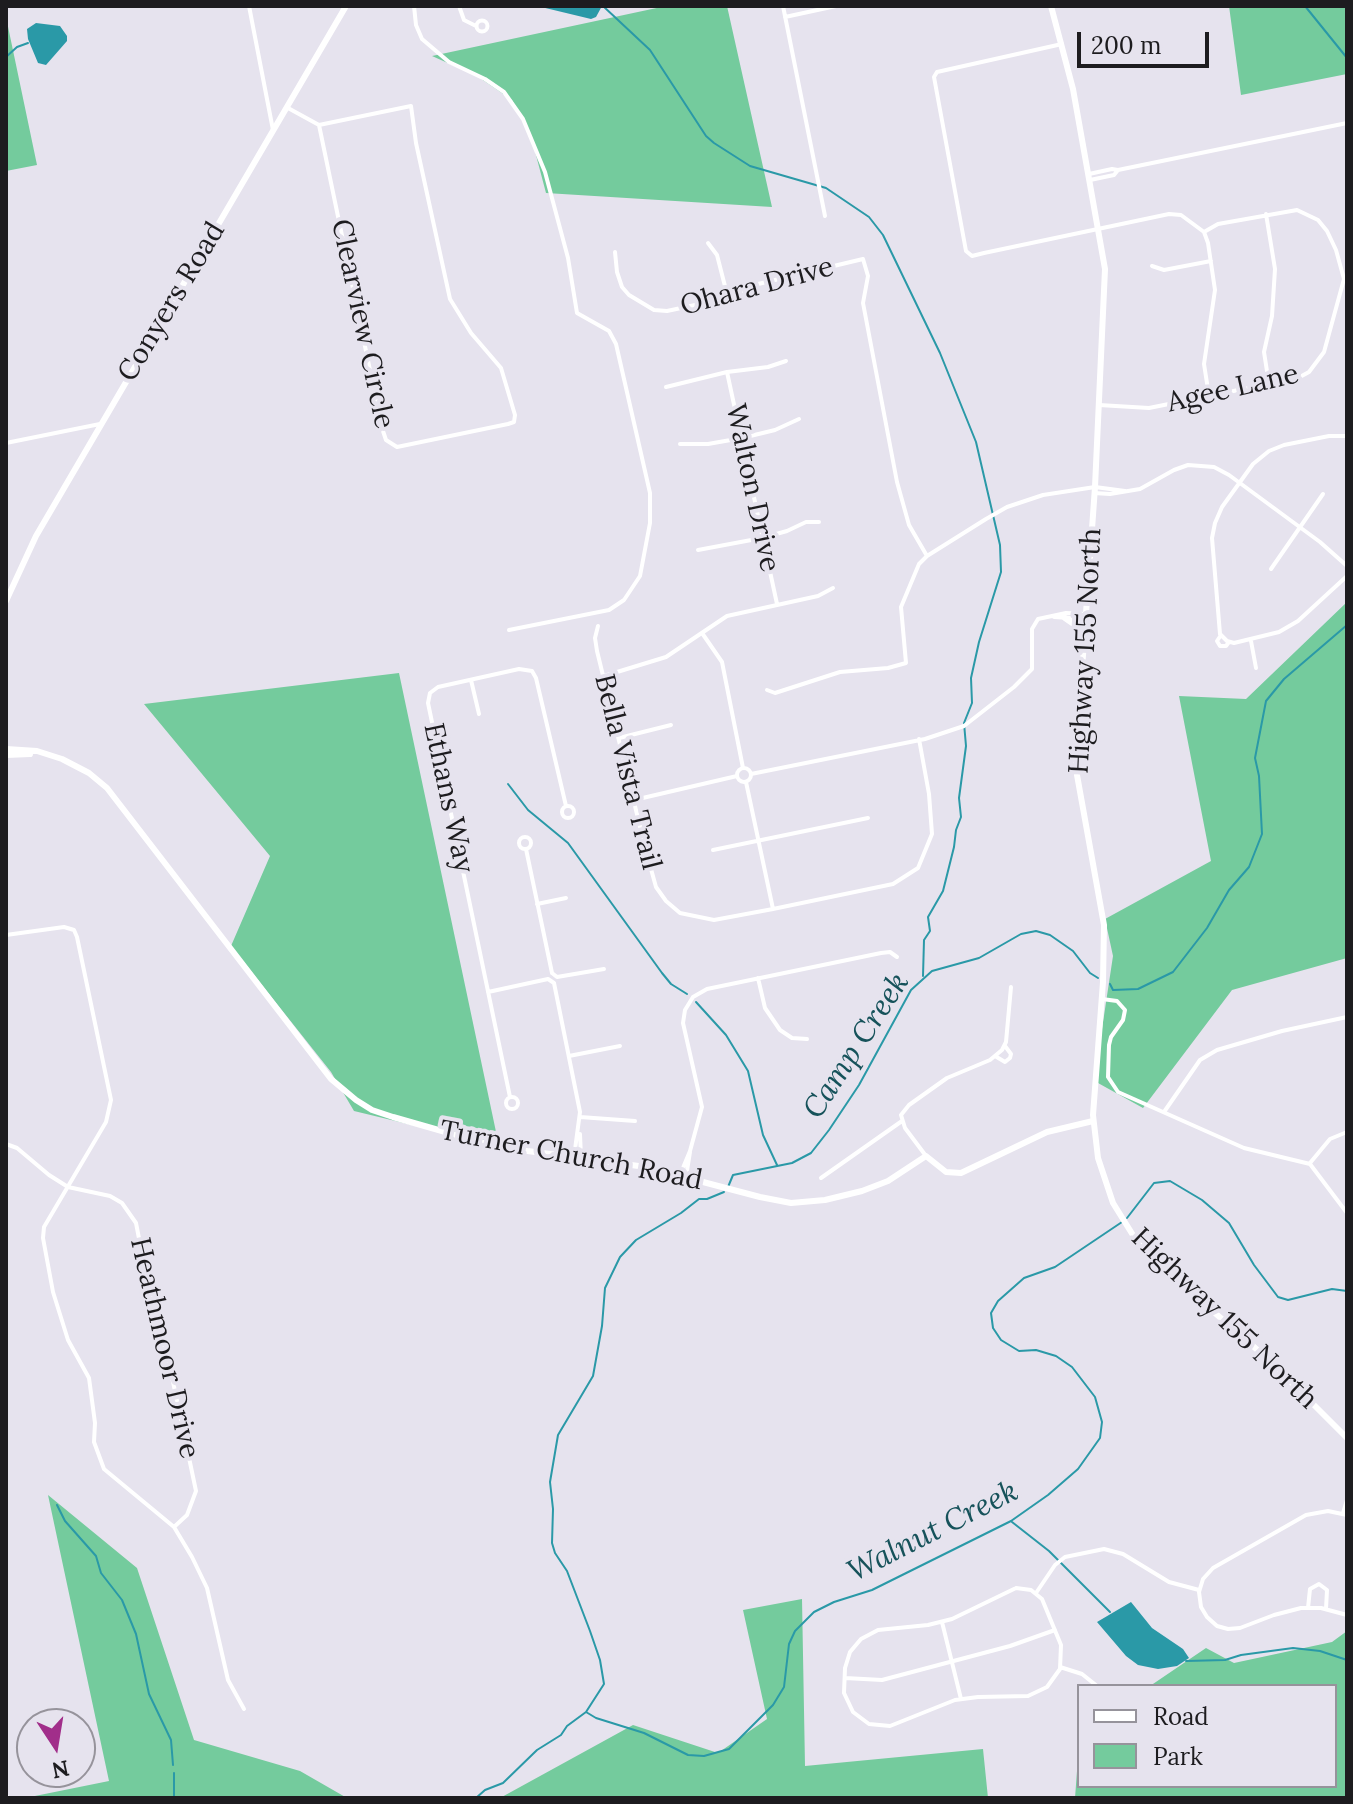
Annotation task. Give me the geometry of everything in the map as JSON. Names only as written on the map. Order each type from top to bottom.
[{"type":"main road","name":"Conyers Road","points":[[6,601],[36,536],[100,424],[346,6]]},
{"type":"main road","name":"Highway 155 North","points":[[1051,6],[1073,89],[1105,279],[1077,775],[1102,905],[1105,957],[1093,1121],[1100,1169],[1117,1212],[1136,1240],[1182,1285],[1269,1360],[1347,1438]]},
{"type":"main road","points":[[1065,618],[1078,627],[1084,639]]},
{"type":"main road","name":"Turner Church Road","points":[[6,749],[33,750],[79,767],[107,788],[324,1070],[342,1089],[372,1110],[498,1147],[619,1162],[782,1202],[825,1200],[871,1188],[926,1156]]},
{"type":"main road","name":"Turner Church Road","points":[[6,755],[41,753]]},
{"type":"main road","points":[[926,1156],[946,1172],[961,1173],[1047,1132],[1093,1121]]},
{"type":"street","points":[[249,6],[274,132]]},
{"type":"street","points":[[414,6],[416,25],[422,39],[449,62],[504,92],[523,119],[545,172],[568,258],[577,313],[609,331],[616,344],[650,493],[650,523],[643,565],[636,585],[624,600],[609,610],[509,630]]},
{"type":"street","points":[[459,6],[464,20],[476,26]]},
{"type":"street","points":[[783,6],[825,216]]},
{"type":"street","points":[[785,17],[836,6]]},
{"type":"street","points":[[1062,44],[937,72],[934,77],[966,251],[972,256],[1098,227],[1169,214],[1181,215],[1204,232],[1211,261],[1214,301],[1204,364],[1209,396]]},
{"type":"street","name":"Clearview Circle","points":[[411,106],[416,143],[450,299],[471,333],[501,368],[515,415],[514,422],[401,447],[391,445],[386,440],[319,125],[411,106]]},
{"type":"street","points":[[288,108],[319,125]]},
{"type":"street","points":[[1089,177],[1112,169],[1347,123]]},
{"type":"street","points":[[1204,232],[1218,224],[1297,210],[1318,220],[1336,250],[1345,273]]},
{"type":"street","points":[[1266,214],[1275,269],[1272,316],[1264,352],[1269,384]]},
{"type":"street","points":[[708,243],[717,255],[728,298]]},
{"type":"street","name":"Ohara Drive","points":[[615,252],[622,287],[654,310],[667,311],[728,298],[754,285],[863,259],[868,276],[863,303],[903,509],[927,556]]},
{"type":"street","points":[[1152,266],[1164,270],[1211,261]]},
{"type":"street","name":"Agee Lane","points":[[1099,405],[1149,408],[1298,378],[1318,363],[1342,293],[1345,273]]},
{"type":"street","points":[[666,387],[786,361]]},
{"type":"street","name":"Walton Drive","points":[[727,372],[777,605]]},
{"type":"street","points":[[680,444],[708,444],[742,438],[775,430],[799,419]]},
{"type":"street","points":[[6,443],[100,424]]},
{"type":"street","points":[[1347,436],[1334,435],[1273,449],[1257,460],[1220,511],[1213,531],[1221,635],[1229,642],[1251,641],[1274,634],[1294,624],[1347,576]]},
{"type":"street","points":[[767,690],[775,693],[840,672],[888,668],[906,663],[901,607],[919,564],[986,519],[1022,501],[1060,492],[1125,491],[1143,487],[1178,468],[1197,464],[1217,468],[1301,528],[1347,566]]},
{"type":"street","points":[[1271,569],[1323,494]]},
{"type":"street","points":[[698,550],[762,538],[806,522],[819,522]]},
{"type":"street","points":[[604,676],[666,657],[727,616],[818,596],[833,588]]},
{"type":"street","points":[[702,633],[722,662],[743,768],[751,774],[919,739],[964,726],[1032,669],[1034,623],[1038,619],[1066,613],[1086,616]]},
{"type":"street","points":[[1052,616],[1086,616]]},
{"type":"street","name":"Bella Vista Trail","points":[[598,626],[595,638],[656,887],[680,913],[714,920],[773,909],[893,884],[918,868],[932,834],[929,794],[919,739]]},
{"type":"street","points":[[1251,641],[1256,668]]},
{"type":"street","name":"Ethans Way","points":[[510,1097],[427,701],[430,693],[436,688],[522,668],[533,673],[566,806]]},
{"type":"street","points":[[471,680],[479,714]]},
{"type":"street","points":[[619,738],[671,725]]},
{"type":"street","points":[[743,768],[738,770],[737,776],[739,781],[746,782]]},
{"type":"street","points":[[746,782],[751,774]]},
{"type":"street","points":[[633,800],[737,776]]},
{"type":"street","points":[[746,782],[773,909]]},
{"type":"street","points":[[713,850],[868,818]]},
{"type":"street","points":[[526,849],[580,1117],[582,1140],[578,1158]]},
{"type":"street","points":[[537,904],[566,898]]},
{"type":"street","points":[[6,935],[64,927],[74,930],[77,937],[111,1100],[106,1122],[44,1227],[43,1238],[61,1323],[89,1378],[95,1423],[94,1442],[104,1469],[174,1527],[201,1573],[228,1680],[244,1709]]},
{"type":"street","points":[[683,1176],[702,1102],[683,1025],[685,1010],[691,999],[701,991],[885,952],[897,957]]},
{"type":"street","points":[[488,992],[604,969]]},
{"type":"street","points":[[552,973],[557,977]]},
{"type":"street","points":[[758,978],[765,1008],[780,1030],[794,1039],[807,1039]]},
{"type":"street","points":[[926,1156],[901,1115],[934,1086],[995,1056],[1005,1046],[1011,987]]},
{"type":"street","points":[[1102,999],[1117,1001],[1123,1005],[1126,1015],[1111,1037],[1108,1077],[1118,1092],[1244,1148],[1310,1164],[1347,1213]]},
{"type":"street","points":[[1164,1112],[1200,1060],[1217,1050],[1347,1017]]},
{"type":"street","points":[[569,1056],[620,1046]]},
{"type":"street","points":[[995,1056],[1005,1062],[1010,1058],[1011,1054],[1005,1046]]},
{"type":"street","points":[[580,1117],[635,1121]]},
{"type":"street","points":[[821,1178],[902,1121]]},
{"type":"street","points":[[1310,1164],[1330,1139],[1347,1132]]},
{"type":"street","name":"Heathmoor Drive","points":[[6,1144],[17,1148],[68,1187],[110,1196],[130,1211],[136,1223],[196,1491],[187,1515],[174,1527]]},
{"type":"street","points":[[1347,1500],[1345,1514],[1324,1511],[1306,1515],[1213,1568],[1203,1579],[1199,1590],[1200,1604],[1207,1617],[1217,1626],[1228,1629],[1244,1627],[1286,1611],[1308,1608],[1347,1615]]},
{"type":"street","points":[[1036,1593],[1062,1559],[1075,1553],[1104,1549],[1123,1554],[1169,1582],[1199,1590]]},
{"type":"street","points":[[1308,1608],[1310,1589],[1319,1584],[1327,1590],[1326,1609]]},
{"type":"street","points":[[1012,1588],[1023,1588],[1036,1593],[1046,1603],[1062,1650],[1060,1667],[1051,1683],[1034,1694],[961,1699],[937,1706],[897,1725],[877,1726],[860,1719],[845,1696],[844,1678],[850,1652],[869,1634],[882,1629],[942,1622],[969,1612],[1012,1588]]},
{"type":"street","points":[[942,1622],[961,1699]]},
{"type":"street","points":[[844,1678],[882,1680],[1010,1646],[1055,1630]]},
{"type":"street","points":[[1060,1667],[1082,1674],[1094,1684]]},
{"type":"green space","points":[[666,6],[727,6],[772,207],[546,193],[532,140],[512,100],[477,76],[432,56]]},
{"type":"green space","points":[[1229,6],[1347,6],[1347,74],[1241,95]]},
{"type":"green space","points":[[6,17],[37,165],[6,171]]},
{"type":"green space","points":[[1347,602],[1347,958],[1232,990],[1143,1108],[1098,1083],[1097,1062],[1113,956],[1105,919],[1211,861],[1179,696],[1246,699]]},
{"type":"green space","points":[[399,673],[499,1146],[354,1111],[331,1072],[231,946],[270,856],[144,704]]},
{"type":"green space","points":[[48,1495],[137,1568],[194,1740],[300,1771],[347,1798],[25,1798],[74,1788],[96,1788],[96,1784],[109,1781],[96,1708],[93,1708]]},
{"type":"green space","points":[[802,1599],[805,1766],[983,1749],[988,1798],[500,1798],[633,1725],[718,1753],[767,1719],[743,1610]]},
{"type":"green space","points":[[1347,1631],[1347,1798],[1075,1798],[1077,1771],[1077,1788],[1337,1788],[1337,1684],[1153,1684],[1206,1648],[1234,1663],[1332,1642]]},
{"type":"water","points":[[537,6],[602,6],[596,17],[591,19]]},
{"type":"water","points":[[36,23],[60,26],[67,36],[67,41],[46,65],[38,63],[28,39],[27,29]]},
{"type":"water","points":[[1131,1602],[1152,1628],[1183,1649],[1189,1658],[1177,1666],[1158,1669],[1138,1665],[1126,1656],[1097,1622]]},
{"type":"waterway","points":[[603,6],[650,50],[706,136],[714,143],[750,166],[826,188],[869,217],[883,235],[940,353],[976,442],[1000,545],[1001,572],[971,678],[972,703],[964,723],[966,746],[959,798],[961,817],[943,891],[928,917],[930,931],[924,940],[923,976]]},
{"type":"waterway","points":[[1305,6],[1347,58]]},
{"type":"waterway","points":[[6,57],[17,47],[28,43]]},
{"type":"waterway","name":"Camp Creek","points":[[1110,984],[1113,990],[1138,989],[1173,972],[1207,928],[1229,890],[1249,867],[1262,834],[1255,758],[1266,701],[1284,679],[1347,625]]},
{"type":"waterway","points":[[508,784],[528,810],[568,843],[662,973],[671,984],[687,994]]},
{"type":"waterway","name":"Camp Creek","points":[[728,1187],[733,1175],[792,1163],[811,1153],[859,1085],[911,990],[932,971],[979,958],[1021,934],[1036,931],[1050,935],[1073,951],[1090,973],[1098,978]]},
{"type":"waterway","points":[[696,1002],[726,1035],[748,1071],[763,1135],[777,1165]]},
{"type":"waterway","name":"Walnut Creek","points":[[1127,1218],[1154,1183],[1170,1181],[1202,1200],[1229,1223],[1278,1297],[1288,1300],[1332,1289],[1347,1291]]},
{"type":"waterway","name":"Camp Creek","points":[[476,1798],[485,1790],[503,1783],[537,1750],[561,1735],[567,1726],[586,1712],[604,1684],[590,1631],[567,1571],[552,1543],[550,1482],[558,1435],[593,1376],[605,1288],[620,1257],[636,1240],[699,1199],[724,1192]]},
{"type":"waterway","name":"Walnut Creek","points":[[586,1712],[644,1733],[688,1755],[704,1756],[729,1749],[773,1705],[784,1687],[789,1644],[795,1631],[814,1612],[872,1590],[1011,1521],[1078,1469],[1100,1438],[1102,1422],[1095,1397],[1072,1367],[1056,1356],[1036,1350],[1019,1351],[1001,1340],[993,1328],[991,1313],[998,1301],[1024,1278],[1055,1267],[1122,1222]]},
{"type":"waterway","points":[[57,1505],[65,1521],[96,1556],[101,1573],[122,1600],[136,1634],[149,1694],[171,1740],[173,1765]]},
{"type":"waterway","points":[[1012,1522],[1049,1551],[1110,1612]]},
{"type":"waterway","points":[[1186,1661],[1225,1660],[1293,1648],[1320,1651],[1347,1660]]},
{"type":"waterway","points":[[174,1773],[174,1798]]}]
